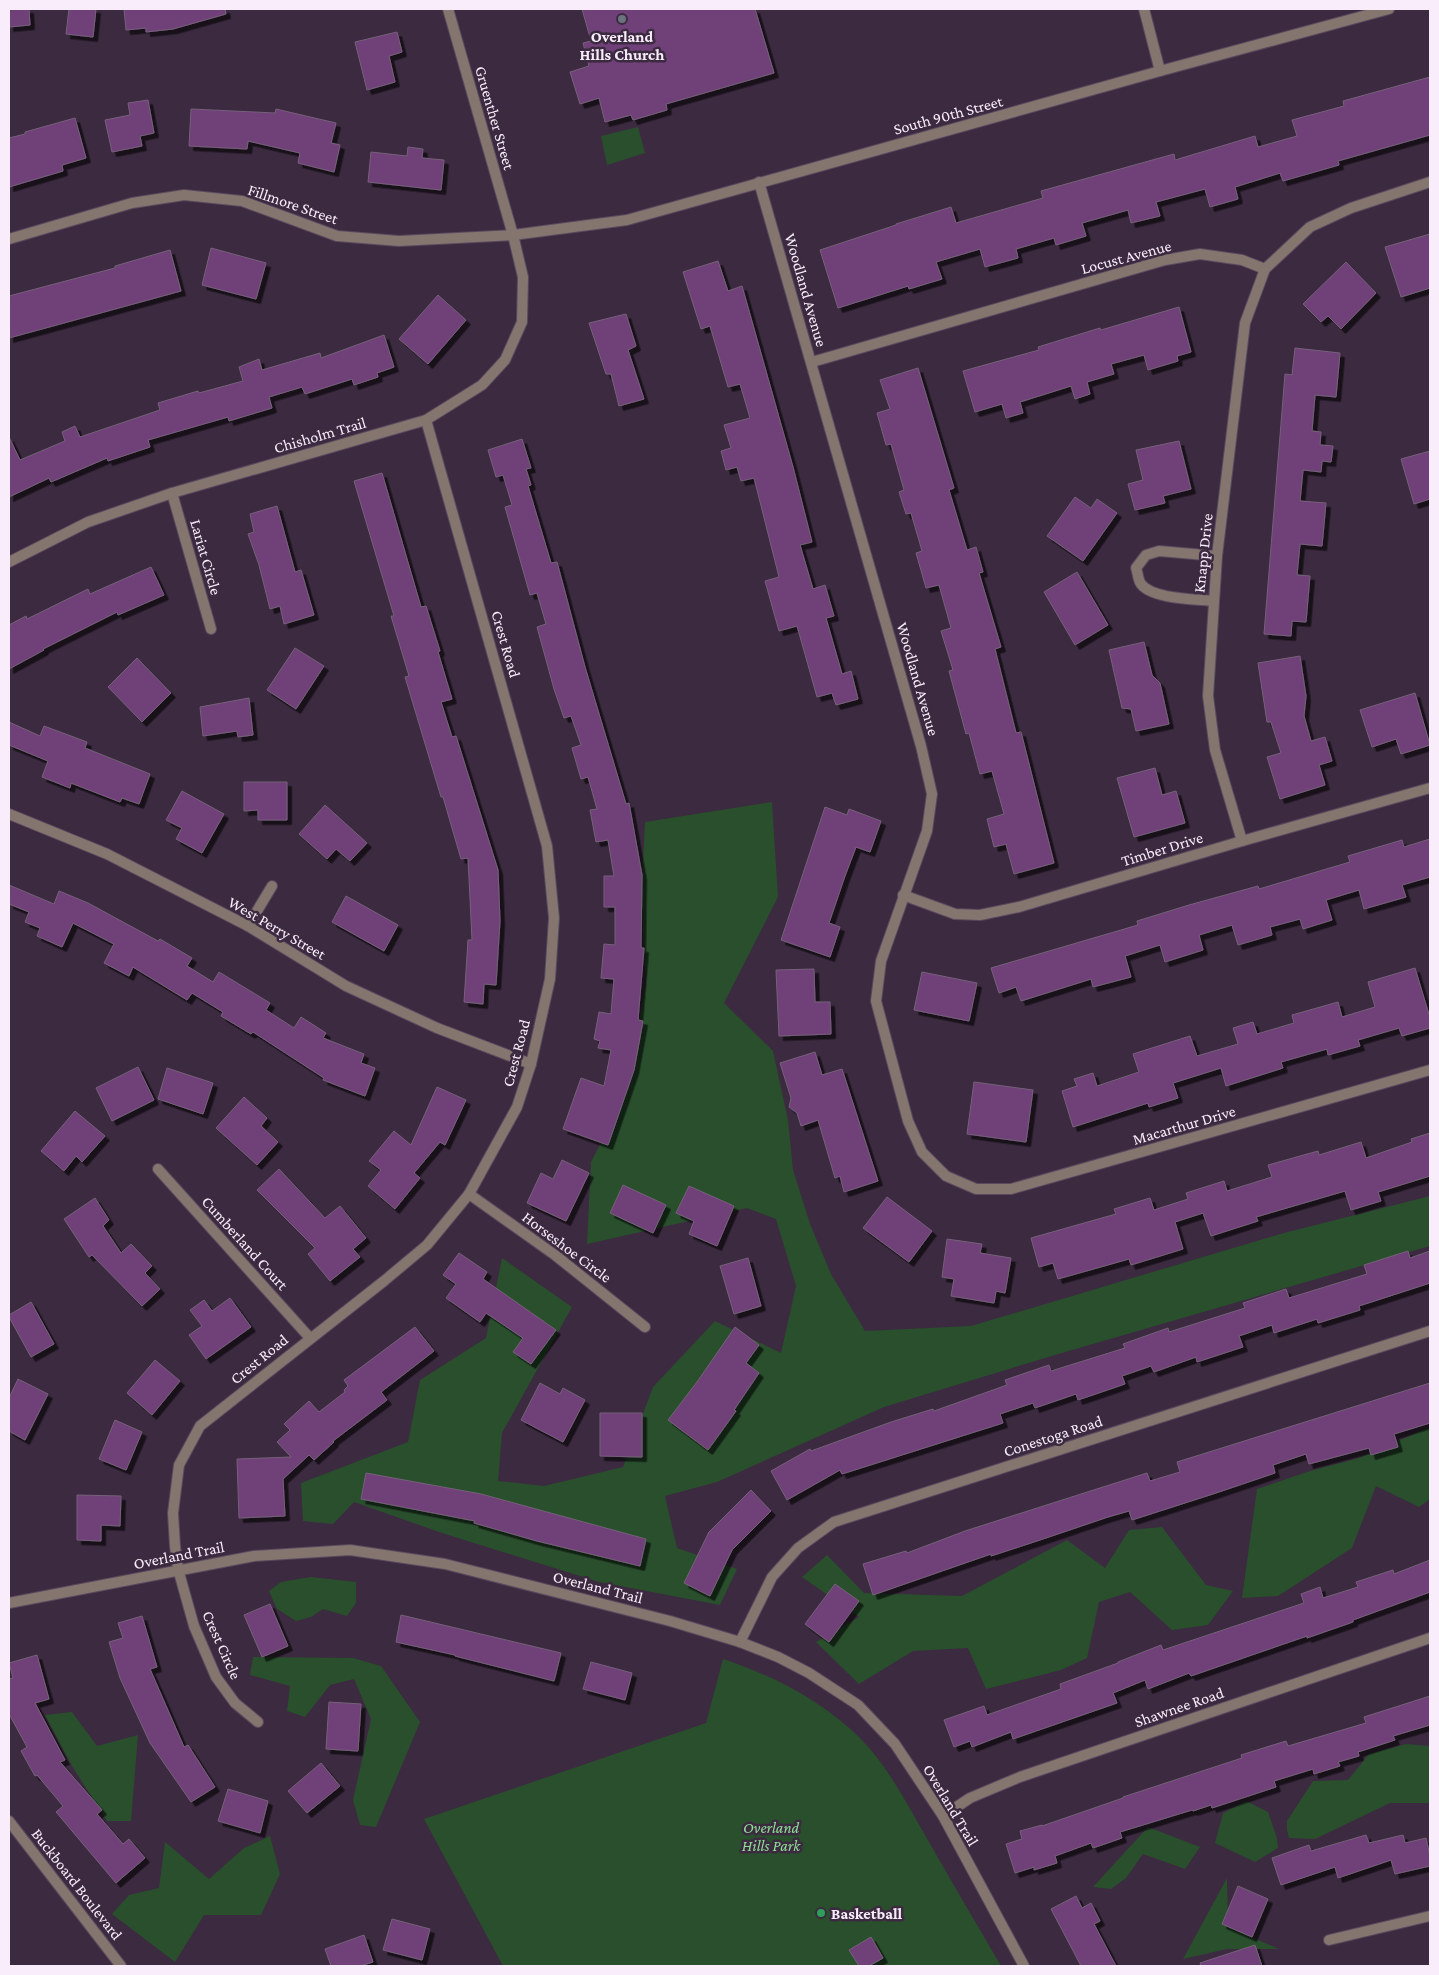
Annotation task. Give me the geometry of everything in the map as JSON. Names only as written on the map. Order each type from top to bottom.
[{"type":"street","name":"Gruenther Street","points":[[448,9],[513,235]]},
{"type":"street","points":[[1144,9],[1160,71]]},
{"type":"street","name":"South 90th Street","points":[[513,235],[627,220],[1389,9]]},
{"type":"street","name":"Woodland Avenue","points":[[759,182],[921,746],[932,794],[927,831],[881,961],[876,1001],[908,1121],[922,1152],[946,1176]]},
{"type":"street","points":[[1265,269],[1310,227],[1350,208],[1430,182]]},
{"type":"street","name":"Fillmore Street","points":[[9,239],[132,204],[184,195],[242,201],[337,236],[398,241],[513,235]]},
{"type":"street","name":"Chisholm Trail","points":[[9,562],[88,522],[172,493],[426,420],[482,385],[505,360],[522,322],[523,277],[513,235]]},
{"type":"street","name":"Locust Avenue","points":[[812,362],[1165,260],[1200,254],[1242,260],[1265,269]]},
{"type":"street","name":"Knapp Drive","points":[[1242,841],[1215,750],[1209,705],[1213,601],[1245,323],[1265,269]]},
{"type":"street","name":"Crest Road","points":[[178,1570],[173,1513],[179,1465],[200,1426],[427,1245],[469,1194],[517,1107],[531,1064],[550,980],[554,918],[547,846],[426,420]]},
{"type":"street","name":"Lariat Circle","points":[[172,493],[211,629]]},
{"type":"street","points":[[1213,601],[1164,596],[1150,591],[1140,584],[1136,568],[1146,555],[1159,551],[1217,556]]},
{"type":"street","name":"Timber Drive","points":[[903,895],[955,914],[980,915],[1019,907],[1430,788]]},
{"type":"street","name":"West Perry Street","points":[[9,814],[107,854],[248,926],[346,986],[437,1028],[531,1064]]},
{"type":"street","points":[[248,926],[272,886]]},
{"type":"street","name":"Macarthur Drive","points":[[946,1176],[976,1189],[1011,1189],[1430,1070]]},
{"type":"street","name":"Cumberland Court","points":[[158,1168],[310,1338]]},
{"type":"street","name":"Horseshoe Circle","points":[[469,1194],[555,1255],[645,1327]]},
{"type":"street","name":"Conestoga Road","points":[[740,1642],[772,1577],[798,1548],[834,1522],[1430,1331]]},
{"type":"street","name":"Overland Trail","points":[[9,1603],[254,1556],[350,1550],[445,1564],[670,1621],[740,1642],[778,1657],[809,1673],[858,1705],[895,1744],[943,1816],[1024,1966]]},
{"type":"street","name":"Crest Circle","points":[[178,1570],[194,1626],[216,1677],[234,1703],[258,1722]]},
{"type":"street","name":"Shawnee Road","points":[[943,1816],[970,1798],[1020,1777],[1430,1638]]},
{"type":"street","name":"Buckboard Boulevard","points":[[9,1821],[120,1966]]},
{"type":"street","points":[[1329,1940],[1430,1916]]},
{"type":"green space","points":[[638,127],[645,153],[607,165],[601,136]]},
{"type":"green space","points":[[772,802],[778,897],[724,1003],[773,1051],[788,1120],[793,1170],[810,1224],[831,1274],[865,1331],[971,1326],[1284,1233],[1430,1196],[1430,1246],[1055,1355],[884,1407],[717,1482],[665,1496],[677,1548],[737,1569],[720,1605],[599,1582],[439,1532],[354,1502],[333,1524],[303,1521],[301,1483],[408,1442],[420,1380],[486,1338],[502,1258],[572,1307],[502,1433],[498,1481],[544,1486],[623,1467],[653,1387],[715,1321],[781,1353],[796,1286],[776,1219],[747,1208],[587,1244],[591,1162],[626,1094],[646,983],[641,899],[645,822]]},
{"type":"green space","points":[[1430,1427],[1430,1499],[1419,1507],[1376,1486],[1352,1548],[1278,1596],[1242,1598],[1257,1489],[1310,1471],[1359,1458]]},
{"type":"green space","points":[[1162,1527],[1206,1585],[1233,1591],[1208,1625],[1172,1630],[1130,1592],[1099,1602],[1087,1658],[1061,1670],[986,1689],[968,1648],[913,1651],[859,1684],[816,1642],[859,1617],[802,1577],[827,1555],[864,1593],[962,1596],[1067,1540],[1105,1568],[1129,1530]]},
{"type":"green space","points":[[311,1577],[356,1582],[356,1603],[347,1616],[323,1609],[311,1617],[296,1621],[277,1609],[269,1591],[281,1582]]},
{"type":"green space","points":[[253,1657],[353,1658],[381,1666],[420,1722],[376,1827],[360,1825],[353,1800],[371,1719],[354,1679],[330,1685],[305,1717],[287,1711],[290,1686],[250,1675]]},
{"type":"green space","name":"Overland Hills Park","points":[[723,1659],[778,1681],[813,1701],[845,1724],[870,1749],[903,1797],[1001,1966],[503,1966],[424,1819],[706,1723]]},
{"type":"green space","points":[[72,1712],[97,1746],[138,1735],[131,1821],[107,1821],[72,1766],[45,1715]]},
{"type":"green space","points":[[1406,1744],[1430,1746],[1430,1803],[1390,1803],[1315,1839],[1289,1838],[1287,1821],[1313,1781],[1348,1780],[1369,1754]]},
{"type":"green space","points":[[1246,1801],[1268,1812],[1277,1838],[1278,1848],[1255,1862],[1215,1843],[1223,1813]]},
{"type":"green space","points":[[1148,1827],[1200,1847],[1185,1869],[1143,1854],[1126,1878],[1111,1889],[1093,1887]]},
{"type":"green space","points":[[270,1836],[280,1874],[261,1915],[204,1915],[175,1962],[112,1914],[129,1895],[159,1888],[165,1842],[209,1879],[244,1848]]},
{"type":"green space","points":[[1227,1878],[1228,1927],[1279,1949],[1227,1949],[1183,1959]]},
{"type":"building","points":[[9,9],[29,9],[30,25],[9,27]]},
{"type":"building","points":[[69,9],[96,9],[93,37],[66,34]]},
{"type":"building","points":[[124,9],[225,9],[226,14],[173,29],[146,32],[146,28],[126,30]]},
{"type":"building","points":[[582,9],[755,9],[774,73],[666,104],[667,110],[633,120],[631,115],[605,122],[599,98],[580,104],[570,72],[589,66],[583,43],[591,41]]},
{"type":"building","points":[[397,32],[402,52],[389,56],[395,82],[367,90],[355,42]]},
{"type":"building","points":[[1430,77],[1430,135],[1338,161],[1339,165],[1283,181],[1280,173],[1235,187],[1238,199],[1210,207],[1205,189],[1156,202],[1160,216],[1131,223],[1128,210],[1082,223],[1086,236],[1056,245],[1054,238],[1016,249],[1018,258],[985,267],[980,249],[936,262],[942,279],[909,289],[908,286],[838,308],[820,250],[951,207],[956,223],[1043,198],[1041,191],[1174,154],[1175,160],[1255,136],[1258,147],[1297,136],[1292,120],[1344,106],[1343,101]]},
{"type":"building","points":[[148,100],[154,133],[140,136],[142,146],[112,152],[105,120],[130,115],[128,103]]},
{"type":"building","points":[[191,109],[275,113],[276,109],[336,123],[331,143],[340,145],[334,172],[298,163],[300,153],[248,141],[247,149],[189,146]]},
{"type":"building","points":[[75,118],[86,158],[62,165],[63,171],[9,187],[9,138]]},
{"type":"building","points":[[408,147],[423,149],[422,158],[444,160],[441,190],[368,182],[371,152],[407,156]]},
{"type":"building","points":[[1430,234],[1430,288],[1401,297],[1385,247]]},
{"type":"building","points":[[211,248],[266,263],[256,299],[202,285]]},
{"type":"building","points":[[170,250],[181,291],[9,338],[9,296],[115,268],[115,266]]},
{"type":"building","points":[[718,261],[728,291],[742,286],[812,542],[800,545],[813,589],[825,585],[834,616],[826,618],[842,674],[851,671],[858,699],[836,705],[832,693],[817,697],[797,626],[779,631],[765,581],[779,577],[754,478],[741,481],[737,467],[726,470],[721,451],[731,448],[724,425],[750,418],[740,384],[728,387],[710,326],[701,329],[683,272]]},
{"type":"building","points":[[1346,262],[1376,293],[1341,329],[1328,316],[1321,322],[1303,304]]},
{"type":"building","points":[[438,295],[466,320],[428,364],[399,339]]},
{"type":"building","points":[[1179,307],[1191,352],[1177,356],[1178,361],[1148,370],[1144,355],[1111,364],[1114,374],[1087,382],[1090,394],[1075,399],[1071,386],[1020,402],[1023,413],[1006,418],[1002,404],[975,412],[963,371],[1039,350],[1038,347],[1100,328],[1101,330]]},
{"type":"building","points":[[626,314],[636,346],[628,350],[644,399],[619,406],[611,374],[606,374],[589,323]]},
{"type":"building","points":[[384,335],[394,367],[377,373],[378,377],[354,385],[352,379],[305,394],[302,387],[269,397],[272,408],[229,421],[228,417],[148,440],[150,447],[108,461],[107,458],[51,482],[49,478],[9,497],[9,437],[20,460],[65,441],[62,432],[75,426],[80,437],[160,410],[158,403],[198,391],[199,393],[243,381],[239,367],[259,359],[262,370],[320,353],[321,358]]},
{"type":"building","points":[[1295,348],[1340,353],[1336,397],[1315,395],[1312,431],[1321,432],[1320,445],[1333,446],[1331,462],[1322,461],[1321,472],[1303,470],[1300,501],[1326,503],[1322,546],[1300,544],[1297,575],[1310,576],[1306,622],[1292,621],[1291,636],[1264,634],[1285,374],[1292,375]]},
{"type":"building","points":[[918,368],[954,488],[949,490],[967,550],[976,547],[983,572],[979,573],[1001,647],[995,649],[1016,733],[1021,732],[1054,863],[1014,874],[1006,844],[994,847],[987,819],[1004,814],[992,771],[980,774],[969,733],[966,734],[949,671],[953,670],[941,631],[951,628],[939,585],[926,588],[916,553],[922,551],[911,513],[906,514],[899,492],[904,490],[891,444],[886,445],[877,413],[890,409],[880,380]]},
{"type":"building","points":[[522,439],[531,468],[526,469],[531,485],[528,486],[551,563],[557,562],[585,667],[626,804],[629,803],[642,875],[641,948],[644,948],[638,1020],[643,1021],[634,1070],[608,1145],[563,1129],[581,1078],[604,1086],[611,1050],[598,1048],[600,1041],[594,1039],[599,1012],[611,1014],[614,979],[601,978],[604,944],[615,945],[615,907],[604,907],[604,876],[614,876],[608,840],[596,842],[590,810],[597,809],[588,777],[581,779],[572,748],[581,745],[571,716],[564,718],[554,689],[537,627],[546,624],[537,593],[530,595],[505,507],[512,505],[503,475],[496,477],[488,450]]},
{"type":"building","points":[[1179,441],[1191,489],[1163,496],[1165,503],[1135,510],[1128,484],[1143,480],[1136,450]]},
{"type":"building","points":[[1430,451],[1430,499],[1414,504],[1401,459]]},
{"type":"building","points":[[382,473],[421,607],[426,606],[440,651],[438,652],[452,699],[441,702],[452,737],[456,736],[498,870],[500,921],[496,985],[484,984],[483,1004],[464,1002],[468,940],[472,940],[468,858],[461,859],[443,797],[441,797],[405,677],[409,676],[391,616],[394,616],[354,481]]},
{"type":"building","points":[[1075,497],[1091,508],[1097,499],[1117,513],[1083,561],[1047,536]]},
{"type":"building","points":[[277,506],[295,572],[301,570],[314,615],[284,624],[280,606],[270,609],[259,565],[248,534],[254,532],[250,514]]},
{"type":"building","points":[[151,567],[164,595],[118,615],[117,612],[43,649],[9,669],[9,625],[26,616],[27,619],[88,589],[90,594]]},
{"type":"building","points":[[1077,572],[1108,625],[1075,645],[1044,592]]},
{"type":"building","points":[[1144,642],[1152,675],[1160,683],[1169,724],[1136,731],[1131,709],[1122,708],[1109,650]]},
{"type":"building","points":[[295,648],[324,666],[296,709],[267,690]]},
{"type":"building","points":[[1300,656],[1306,696],[1304,716],[1311,741],[1325,737],[1332,761],[1319,765],[1325,785],[1280,799],[1267,757],[1281,753],[1271,722],[1267,722],[1258,663]]},
{"type":"building","points":[[137,658],[171,693],[142,722],[108,687]]},
{"type":"building","points":[[1415,693],[1430,745],[1401,754],[1396,739],[1372,747],[1360,710]]},
{"type":"building","points":[[249,698],[253,735],[238,737],[237,731],[203,736],[200,707]]},
{"type":"building","points":[[9,722],[40,736],[44,726],[87,742],[85,748],[150,774],[139,804],[122,798],[120,802],[71,783],[70,788],[42,777],[48,761],[9,745]]},
{"type":"building","points":[[1155,768],[1162,795],[1176,791],[1185,823],[1134,837],[1117,778]]},
{"type":"building","points":[[244,782],[287,782],[287,820],[258,820],[258,810],[244,811]]},
{"type":"building","points":[[182,791],[224,814],[202,853],[176,839],[182,828],[166,820]]},
{"type":"building","points":[[325,805],[367,843],[350,861],[336,849],[327,859],[299,834]]},
{"type":"building","points":[[825,807],[847,815],[849,809],[881,821],[870,852],[856,847],[845,876],[829,923],[840,927],[830,957],[781,940]]},
{"type":"building","points":[[1430,839],[1430,877],[1402,885],[1406,897],[1364,909],[1359,890],[1326,900],[1332,920],[1303,929],[1300,919],[1270,927],[1272,935],[1238,945],[1232,925],[1199,935],[1203,950],[1165,962],[1160,945],[1125,956],[1131,977],[1093,987],[1091,979],[1021,1001],[1016,987],[999,993],[991,968],[1138,925],[1137,921],[1189,905],[1258,886],[1259,889],[1350,862],[1348,856],[1402,840],[1404,847]]},
{"type":"building","points":[[9,885],[54,904],[59,891],[88,903],[158,941],[160,939],[192,958],[187,966],[213,982],[219,972],[270,1003],[266,1010],[294,1028],[301,1017],[326,1033],[323,1038],[364,1054],[361,1063],[375,1068],[365,1096],[323,1080],[324,1078],[253,1032],[251,1034],[221,1016],[223,1012],[192,993],[187,1000],[133,967],[129,976],[104,963],[114,944],[73,923],[62,947],[37,936],[40,928],[25,922],[29,912],[9,904]]},
{"type":"building","points":[[346,896],[398,925],[384,951],[332,922]]},
{"type":"building","points":[[1415,968],[1430,1018],[1430,1028],[1402,1036],[1399,1028],[1358,1040],[1360,1046],[1328,1055],[1327,1049],[1281,1062],[1283,1068],[1226,1086],[1221,1068],[1173,1083],[1178,1098],[1149,1107],[1148,1103],[1073,1127],[1062,1091],[1077,1086],[1074,1079],[1093,1073],[1097,1086],[1139,1072],[1133,1054],[1190,1036],[1197,1056],[1238,1044],[1233,1028],[1253,1022],[1257,1034],[1294,1023],[1292,1015],[1338,1002],[1342,1017],[1375,1007],[1368,982]]},
{"type":"building","points":[[814,969],[815,1002],[830,1002],[831,1034],[779,1036],[776,970]]},
{"type":"building","points":[[922,972],[977,983],[969,1021],[914,1010]]},
{"type":"building","points":[[815,1052],[822,1075],[842,1069],[878,1181],[844,1192],[840,1176],[835,1178],[818,1120],[801,1126],[797,1113],[789,1107],[791,1098],[780,1063]]},
{"type":"building","points":[[138,1067],[154,1100],[112,1121],[96,1088]]},
{"type":"building","points":[[167,1068],[213,1083],[203,1114],[158,1099]]},
{"type":"building","points":[[974,1082],[1033,1090],[1026,1142],[967,1134]]},
{"type":"building","points":[[437,1087],[466,1100],[445,1145],[440,1142],[414,1173],[420,1178],[395,1209],[368,1186],[381,1170],[369,1161],[394,1131],[411,1145]]},
{"type":"building","points":[[244,1097],[267,1118],[261,1126],[278,1142],[257,1165],[216,1128]]},
{"type":"building","points":[[75,1111],[105,1136],[82,1162],[76,1156],[64,1171],[41,1151]]},
{"type":"building","points":[[1430,1133],[1430,1176],[1378,1192],[1381,1201],[1351,1210],[1345,1191],[1256,1217],[1258,1221],[1211,1236],[1203,1213],[1175,1222],[1183,1249],[1131,1265],[1129,1259],[1058,1279],[1053,1263],[1039,1267],[1031,1238],[1116,1214],[1114,1209],[1150,1198],[1154,1210],[1188,1199],[1186,1193],[1224,1181],[1227,1191],[1272,1177],[1268,1165],[1318,1151],[1319,1155],[1361,1142],[1366,1158],[1412,1142],[1411,1139]]},
{"type":"building","points":[[562,1160],[589,1173],[566,1221],[527,1203],[541,1173],[553,1179]]},
{"type":"building","points":[[279,1169],[325,1218],[340,1206],[366,1238],[353,1249],[360,1257],[330,1281],[308,1254],[315,1248],[257,1190]]},
{"type":"building","points":[[623,1185],[666,1205],[653,1233],[610,1213]]},
{"type":"building","points":[[689,1186],[734,1206],[717,1246],[689,1234],[694,1221],[676,1213]]},
{"type":"building","points":[[887,1197],[932,1231],[909,1262],[863,1228]]},
{"type":"building","points":[[95,1198],[109,1220],[103,1226],[121,1253],[131,1244],[152,1266],[145,1273],[160,1289],[142,1306],[92,1255],[89,1257],[64,1219]]},
{"type":"building","points":[[947,1239],[982,1244],[980,1253],[1011,1258],[1005,1293],[996,1291],[994,1303],[951,1296],[954,1279],[942,1277]]},
{"type":"building","points":[[1408,1251],[1410,1258],[1430,1251],[1430,1283],[1359,1306],[1360,1310],[1318,1323],[1317,1319],[1274,1333],[1272,1325],[1239,1336],[1243,1347],[1197,1362],[1196,1357],[1154,1372],[1151,1366],[1122,1376],[1125,1384],[1078,1400],[1076,1394],[1035,1408],[1033,1403],[1000,1414],[1003,1423],[842,1474],[840,1470],[787,1500],[771,1471],[810,1449],[811,1451],[933,1409],[934,1411],[1007,1385],[1005,1380],[1049,1365],[1051,1371],[1125,1348],[1123,1344],[1168,1328],[1169,1332],[1245,1308],[1243,1303],[1286,1289],[1289,1298],[1367,1274],[1364,1265]]},
{"type":"building","points":[[459,1253],[487,1272],[483,1279],[556,1330],[531,1364],[513,1352],[523,1338],[486,1313],[480,1322],[446,1298],[456,1284],[443,1275]]},
{"type":"building","points":[[748,1258],[761,1306],[734,1314],[720,1266]]},
{"type":"building","points":[[230,1298],[251,1327],[206,1359],[189,1335],[202,1326],[190,1310],[204,1300],[212,1311]]},
{"type":"building","points":[[31,1302],[54,1344],[31,1357],[9,1315]]},
{"type":"building","points":[[415,1327],[434,1351],[381,1392],[387,1400],[333,1441],[314,1460],[309,1455],[283,1479],[285,1516],[239,1518],[237,1459],[291,1457],[277,1442],[290,1430],[284,1424],[309,1401],[319,1412],[345,1392],[344,1390],[348,1386],[344,1380]]},
{"type":"building","points":[[735,1327],[759,1345],[746,1363],[759,1373],[734,1410],[736,1411],[708,1450],[668,1420]]},
{"type":"building","points":[[155,1360],[180,1381],[152,1415],[127,1393]]},
{"type":"building","points":[[18,1379],[48,1394],[25,1440],[9,1431],[9,1398]]},
{"type":"building","points":[[540,1383],[560,1394],[563,1388],[585,1400],[563,1442],[521,1420]]},
{"type":"building","points":[[1430,1383],[1430,1423],[1394,1434],[1398,1447],[1371,1455],[1369,1448],[1309,1464],[1306,1454],[1273,1465],[1275,1473],[1216,1493],[1132,1520],[1129,1511],[1108,1517],[991,1556],[991,1554],[873,1595],[863,1564],[906,1551],[907,1553],[965,1531],[1147,1473],[1150,1481],[1180,1472],[1177,1462]]},
{"type":"building","points":[[600,1413],[642,1413],[642,1457],[600,1456]]},
{"type":"building","points":[[115,1420],[142,1432],[126,1470],[99,1459]]},
{"type":"building","points":[[366,1473],[481,1494],[646,1539],[640,1566],[537,1541],[474,1523],[475,1521],[361,1499]]},
{"type":"building","points":[[751,1490],[771,1511],[732,1550],[710,1596],[684,1583],[709,1532]]},
{"type":"building","points":[[77,1495],[121,1496],[120,1526],[101,1525],[101,1541],[77,1540]]},
{"type":"building","points":[[1430,1560],[1430,1592],[1353,1620],[1353,1622],[1191,1676],[1189,1673],[1148,1689],[1145,1680],[1113,1693],[1117,1703],[1013,1739],[1011,1732],[972,1747],[970,1741],[954,1747],[944,1720],[984,1706],[987,1715],[1061,1689],[1060,1684],[1161,1645],[1163,1650],[1304,1603],[1301,1594],[1320,1587],[1323,1598],[1358,1587],[1356,1582],[1393,1570],[1394,1574]]},
{"type":"building","points":[[835,1584],[859,1601],[829,1642],[805,1624]]},
{"type":"building","points":[[270,1604],[288,1646],[262,1657],[244,1615]]},
{"type":"building","points":[[401,1615],[561,1653],[554,1681],[455,1655],[396,1642]]},
{"type":"building","points":[[142,1616],[157,1667],[150,1669],[184,1747],[188,1745],[215,1787],[191,1802],[150,1743],[120,1678],[109,1642],[123,1638],[118,1623]]},
{"type":"building","points":[[37,1655],[49,1699],[35,1703],[65,1760],[60,1762],[102,1810],[97,1814],[123,1844],[129,1839],[145,1858],[116,1883],[56,1812],[63,1806],[37,1775],[35,1776],[21,1751],[27,1747],[9,1714],[9,1679],[13,1678],[9,1663]]},
{"type":"building","points":[[591,1662],[632,1673],[625,1700],[583,1689]]},
{"type":"building","points":[[1430,1696],[1430,1725],[1393,1736],[1395,1740],[1358,1752],[1359,1756],[1338,1762],[1340,1766],[1314,1774],[1313,1769],[1274,1781],[1276,1787],[1212,1808],[1211,1805],[1120,1832],[1122,1838],[1093,1848],[1091,1843],[1055,1856],[1057,1863],[1015,1873],[1006,1844],[1022,1839],[1020,1831],[1042,1826],[1242,1758],[1241,1755],[1286,1741],[1288,1746],[1366,1723],[1364,1717]]},
{"type":"building","points":[[329,1702],[361,1704],[358,1751],[326,1749]]},
{"type":"building","points":[[321,1763],[340,1786],[307,1813],[288,1791]]},
{"type":"building","points":[[228,1789],[268,1801],[260,1833],[218,1821]]},
{"type":"building","points":[[1366,1835],[1369,1843],[1403,1835],[1405,1843],[1426,1838],[1430,1866],[1395,1874],[1391,1860],[1338,1878],[1335,1867],[1281,1885],[1272,1858],[1309,1845],[1311,1851]]},
{"type":"building","points":[[1238,1886],[1268,1899],[1252,1937],[1222,1924]]},
{"type":"building","points":[[1076,1896],[1082,1908],[1091,1903],[1100,1921],[1094,1924],[1116,1966],[1081,1966],[1051,1909]]},
{"type":"building","points":[[392,1919],[430,1929],[422,1960],[383,1950]]},
{"type":"building","points":[[364,1935],[373,1962],[360,1966],[331,1966],[325,1949]]},
{"type":"building","points":[[871,1937],[883,1958],[869,1966],[859,1966],[849,1950]]},
{"type":"building","points":[[1255,1945],[1262,1966],[1201,1966],[1200,1963]]},
{"type":"place","name":"Overland Hills Church","points":[[622,19]]},
{"type":"place","name":"Basketball","points":[[821,1913]]}]
